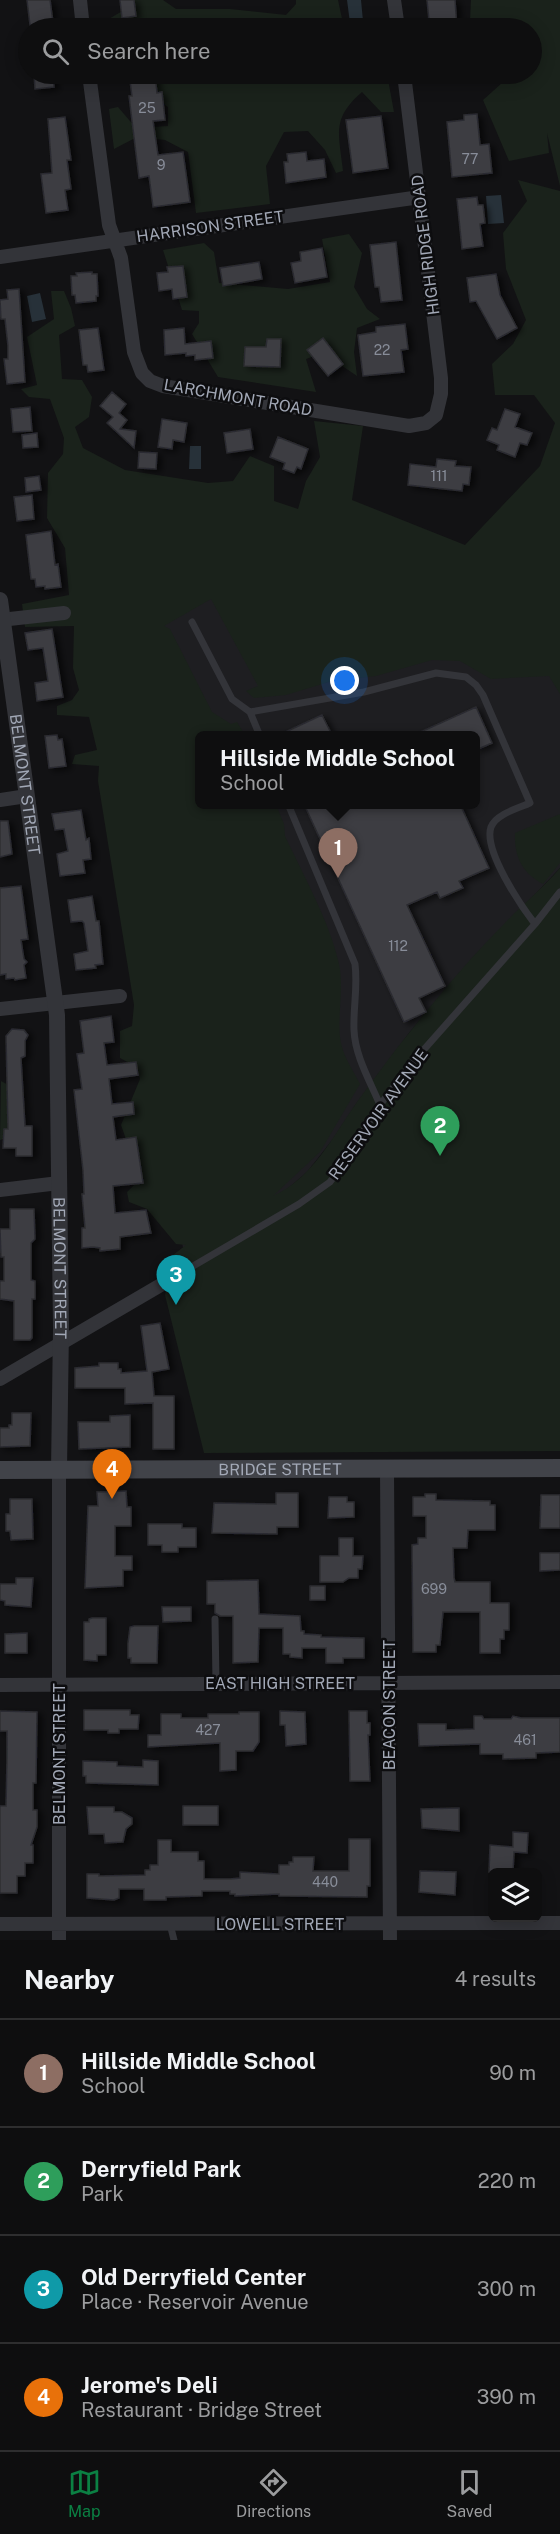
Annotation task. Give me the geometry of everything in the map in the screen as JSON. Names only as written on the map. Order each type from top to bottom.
[{"type":"main road","name":"BRIDGE STREET","points":[[0,1470],[560,1468]]},
{"type":"street","points":[[80,0],[82,18]]},
{"type":"street","points":[[394,0],[397,18]]},
{"type":"street","points":[[90,84],[109,225],[113,239]]},
{"type":"street","name":"HIGH RIDGE ROAD","points":[[405,84],[428,278],[441,361],[441,394],[436,415]]},
{"type":"street","name":"HARRISON STREET","points":[[0,257],[113,239],[420,197]]},
{"type":"street","name":"LARCHMONT ROAD","points":[[113,239],[121,258],[134,352],[138,367],[150,381],[163,386],[409,426],[426,423],[436,415]]},
{"type":"street","name":"BELMONT STREET","points":[[0,600],[56,1003],[59,1183],[66,1340],[59,1470],[59,1940]]},
{"type":"street","points":[[2,620],[64,613]]},
{"type":"street","points":[[0,800],[27,796]]},
{"type":"street","points":[[0,1009],[120,996]]},
{"type":"street","points":[[0,1190],[59,1183]]},
{"type":"street","name":"RESERVOIR AVENUE","points":[[0,1379],[171,1279]]},
{"type":"street","name":"BEACON STREET","points":[[387,1470],[390,1940]]},
{"type":"street","name":"EAST HIGH STREET","points":[[0,1685],[560,1682]]},
{"type":"street","name":"LOWELL STREET","points":[[0,1924],[560,1923]]},
{"type":"lane","points":[[192,622],[232,699],[250,712],[258,731]]},
{"type":"lane","points":[[250,712],[364,692],[436,673],[452,674],[471,681],[483,695],[530,803],[497,819],[491,828],[491,834],[498,864],[509,887],[535,924]]},
{"type":"lane","points":[[290,809],[355,964],[355,1039],[380,1105]]},
{"type":"lane","name":"RESERVOIR AVENUE","points":[[171,1279],[316,1194],[341,1167],[380,1105],[439,1030],[535,924],[560,892]]},
{"type":"lane","points":[[215,1619],[216,1683]]},
{"type":"lane","points":[[170,1924],[174,1940]]},
{"type":"shaded area","points":[[132,0],[163,0],[176,9],[230,9],[286,15],[296,4],[296,0],[338,0],[342,18],[110,18],[131,6]]},
{"type":"shaded area","points":[[347,0],[361,0],[363,18],[349,18]]},
{"type":"shaded area","points":[[471,0],[560,0],[560,186],[547,133],[549,153],[509,161],[483,100],[501,84],[542,84],[542,18],[470,18]]},
{"type":"shaded area","points":[[138,84],[389,84],[394,112],[381,112],[362,92],[341,119],[339,137],[343,171],[336,173],[325,150],[308,131],[284,132],[266,166],[270,204],[196,213],[188,152],[165,140],[137,137],[114,149],[109,109],[118,107],[136,128],[168,126],[168,107],[138,88]]},
{"type":"shaded area","points":[[518,180],[560,191],[560,694],[549,676],[491,679],[460,661],[432,660],[376,676],[332,681],[286,695],[254,698],[246,691],[258,686],[211,599],[164,626],[170,629],[212,712],[231,724],[237,722],[243,731],[195,731],[195,809],[278,809],[284,824],[285,836],[323,915],[335,948],[341,974],[340,1038],[345,1056],[360,1084],[320,1152],[273,1196],[287,1188],[311,1167],[389,1058],[444,990],[492,936],[560,868],[560,1451],[204,1453],[165,1295],[173,1255],[186,1245],[176,1244],[147,1209],[129,1202],[127,1192],[140,1179],[121,1125],[140,1079],[137,1067],[120,1058],[120,1031],[132,1026],[134,1005],[98,781],[99,766],[72,764],[75,755],[97,750],[89,717],[57,715],[57,706],[72,700],[79,690],[73,668],[74,626],[25,627],[22,604],[69,595],[65,548],[47,518],[48,473],[63,454],[64,438],[50,399],[29,397],[21,389],[37,385],[27,337],[54,319],[51,291],[64,291],[75,326],[59,335],[62,379],[82,380],[92,397],[89,417],[75,427],[83,448],[125,470],[208,483],[233,481],[250,456],[274,466],[274,501],[298,509],[306,481],[320,457],[314,421],[363,426],[352,500],[465,545],[540,466],[555,423],[534,395],[495,395],[492,364],[513,344],[526,320],[506,269],[503,233],[527,201]]},
{"type":"shaded area","points":[[501,195],[504,223],[488,224],[486,196]]},
{"type":"shaded area","points":[[349,234],[362,253],[354,287],[367,309],[380,319],[357,328],[354,352],[357,376],[323,353],[306,359],[316,392],[218,377],[192,334],[199,323],[199,311],[182,310],[163,250],[204,243],[214,252],[219,283],[288,289],[330,282],[322,239]]},
{"type":"shaded area","points":[[40,293],[46,319],[32,322],[27,296]]},
{"type":"shaded area","points":[[190,446],[201,446],[201,469],[189,469]]},
{"type":"shaded area","points":[[64,491],[560,586],[560,868],[449,985],[409,1033],[307,1172],[285,1191],[183,1248]]},
{"type":"shaded area","points":[[560,814],[560,863],[543,884],[530,875],[521,863],[516,849],[515,833]]},
{"type":"shaded area","points":[[1,1081],[10,1086],[16,1106],[3,1139],[0,1140]]},
{"type":"building","points":[[27,0],[50,0],[52,18],[29,18]]},
{"type":"building","points":[[120,0],[134,0],[136,16],[122,18]]},
{"type":"building","points":[[427,0],[455,0],[456,18],[429,18]]},
{"type":"building","points":[[35,84],[54,84],[54,87],[35,89]]},
{"type":"building","points":[[130,84],[156,84],[157,93],[162,92],[165,120],[153,121],[158,155],[183,152],[190,202],[153,207],[149,176],[139,178],[129,96],[132,96]]},
{"type":"building","points":[[477,114],[480,145],[489,144],[492,173],[452,177],[447,122],[464,120],[464,115]]},
{"type":"building","points":[[381,116],[388,168],[353,173],[346,120]]},
{"type":"building","points":[[65,117],[71,160],[67,160],[71,189],[65,190],[68,210],[46,213],[41,174],[52,173],[48,119]]},
{"type":"building","points":[[306,152],[307,161],[324,159],[326,177],[286,183],[284,162],[288,162],[287,154]]},
{"type":"building","points":[[477,197],[478,205],[483,205],[485,223],[480,224],[483,246],[462,249],[457,199]]},
{"type":"building","points":[[396,242],[402,300],[381,302],[379,287],[375,287],[370,245]]},
{"type":"building","points":[[322,248],[327,277],[295,283],[291,263],[301,261],[300,252]]},
{"type":"building","points":[[259,262],[262,279],[223,286],[220,268]]},
{"type":"building","points":[[183,266],[187,297],[173,299],[172,289],[159,291],[157,273],[168,272],[167,267]]},
{"type":"building","points":[[92,272],[92,274],[97,274],[98,296],[96,296],[96,301],[76,303],[75,295],[72,295],[71,276],[77,276],[76,273]]},
{"type":"building","points":[[496,274],[500,295],[517,328],[497,339],[476,301],[470,302],[467,278]]},
{"type":"building","points":[[19,289],[25,382],[7,384],[4,359],[8,359],[8,346],[5,319],[1,319],[0,300],[8,299],[7,290]]},
{"type":"building","points":[[405,324],[408,349],[401,350],[404,372],[363,376],[358,335],[376,332],[376,327]]},
{"type":"building","points":[[98,328],[104,370],[88,372],[87,365],[83,365],[79,330]]},
{"type":"building","points":[[184,328],[185,344],[211,341],[213,358],[195,360],[195,355],[186,356],[186,353],[165,355],[164,330]]},
{"type":"building","points":[[323,338],[343,364],[328,376],[307,350]]},
{"type":"building","points":[[267,339],[281,339],[280,367],[244,366],[245,347],[266,347]]},
{"type":"building","points":[[112,392],[126,404],[119,413],[127,420],[120,429],[136,431],[134,448],[107,423],[113,417],[100,406]]},
{"type":"building","points":[[30,407],[32,431],[13,432],[11,409]]},
{"type":"building","points":[[505,409],[520,414],[515,427],[532,433],[527,445],[520,443],[515,457],[497,450],[499,445],[487,440],[492,428],[497,430]]},
{"type":"building","points":[[162,419],[187,423],[184,442],[173,440],[172,449],[158,447]]},
{"type":"building","points":[[250,429],[253,449],[227,453],[224,433]]},
{"type":"building","points":[[37,433],[38,447],[23,448],[22,435]]},
{"type":"building","points":[[278,437],[308,449],[301,469],[297,467],[294,473],[283,469],[285,463],[270,457]]},
{"type":"building","points":[[139,452],[157,453],[156,469],[138,468]]},
{"type":"building","points":[[437,459],[456,461],[455,466],[471,467],[469,485],[463,484],[462,491],[408,485],[410,464],[436,467]]},
{"type":"building","points":[[39,476],[41,490],[26,492],[25,478]]},
{"type":"building","points":[[32,495],[34,519],[17,521],[14,497]]},
{"type":"building","points":[[51,531],[55,565],[58,564],[61,587],[45,589],[45,586],[36,587],[35,579],[31,579],[26,535]]},
{"type":"building","points":[[52,629],[63,697],[37,701],[35,683],[48,681],[43,648],[28,650],[25,633]]},
{"type":"building","points":[[476,707],[492,743],[480,748],[480,731],[423,731]]},
{"type":"building","points":[[322,715],[330,731],[288,731]]},
{"type":"building","points":[[57,735],[58,740],[62,739],[66,766],[49,768],[45,736]]},
{"type":"building","points":[[306,809],[462,809],[489,868],[459,881],[463,888],[440,898],[437,892],[407,905],[445,986],[419,998],[426,1012],[404,1022]]},
{"type":"building","points":[[81,810],[86,840],[89,838],[91,859],[83,860],[85,873],[60,876],[57,854],[68,851],[64,829],[55,830],[52,814]]},
{"type":"building","points":[[0,821],[8,821],[12,854],[0,857]]},
{"type":"building","points":[[21,886],[28,939],[21,940],[24,959],[27,962],[24,965],[26,978],[6,979],[6,974],[0,975],[0,888]]},
{"type":"building","points":[[92,896],[96,921],[99,921],[103,964],[95,965],[96,968],[76,970],[74,954],[88,951],[84,923],[82,921],[71,922],[68,900]]},
{"type":"building","points":[[111,1016],[114,1042],[104,1043],[107,1065],[136,1062],[138,1075],[109,1079],[112,1104],[133,1102],[134,1114],[113,1117],[116,1140],[136,1137],[143,1183],[113,1186],[115,1213],[146,1210],[151,1233],[120,1237],[120,1249],[100,1251],[100,1248],[82,1248],[82,1228],[85,1228],[82,1194],[84,1194],[83,1170],[74,1090],[82,1089],[77,1054],[84,1053],[80,1021]]},
{"type":"building","points":[[12,1029],[24,1030],[28,1035],[25,1041],[25,1056],[21,1058],[25,1126],[32,1126],[32,1156],[16,1156],[16,1148],[3,1148],[4,1129],[8,1129],[6,1036]]},
{"type":"building","points":[[10,1209],[34,1209],[35,1239],[31,1243],[31,1280],[35,1281],[35,1299],[32,1299],[32,1338],[30,1340],[14,1340],[14,1301],[0,1299],[0,1281],[4,1281],[4,1257],[1,1257],[0,1229],[10,1229]]},
{"type":"building","points":[[160,1323],[169,1369],[152,1372],[154,1396],[174,1396],[174,1449],[153,1449],[153,1403],[125,1404],[125,1388],[75,1388],[75,1368],[99,1366],[99,1363],[118,1363],[121,1373],[147,1371],[141,1326]]},
{"type":"building","points":[[12,1413],[31,1413],[30,1446],[0,1447],[0,1428],[9,1428],[9,1425],[12,1425]]},
{"type":"building","points":[[130,1415],[130,1447],[79,1449],[78,1422],[110,1422],[110,1416]]},
{"type":"building","points":[[126,1491],[127,1507],[131,1507],[131,1526],[115,1526],[115,1556],[132,1556],[132,1570],[123,1570],[123,1586],[85,1588],[88,1506],[98,1506],[97,1492]]},
{"type":"building","points":[[276,1493],[298,1493],[298,1527],[277,1527],[277,1534],[212,1533],[214,1503],[276,1504]]},
{"type":"building","points":[[425,1494],[436,1494],[436,1500],[490,1501],[490,1505],[495,1505],[495,1530],[468,1530],[467,1548],[453,1548],[454,1578],[455,1582],[490,1582],[490,1603],[509,1603],[509,1630],[504,1630],[504,1639],[500,1639],[500,1653],[480,1653],[480,1612],[443,1612],[440,1645],[436,1645],[436,1652],[413,1652],[412,1545],[418,1544],[418,1538],[426,1538],[426,1516],[413,1516],[413,1497],[425,1497]]},
{"type":"building","points":[[541,1495],[560,1495],[560,1528],[540,1528]]},
{"type":"building","points":[[329,1497],[347,1497],[347,1502],[354,1502],[354,1517],[328,1518]]},
{"type":"building","points":[[10,1499],[32,1499],[33,1539],[11,1540],[10,1531],[6,1531],[6,1514],[10,1514]]},
{"type":"building","points":[[148,1524],[182,1524],[182,1528],[196,1528],[196,1547],[178,1547],[178,1552],[162,1552],[162,1545],[148,1545]]},
{"type":"building","points":[[339,1538],[353,1538],[353,1556],[363,1556],[362,1569],[358,1569],[358,1578],[349,1578],[343,1582],[320,1582],[320,1556],[339,1556]]},
{"type":"building","points":[[540,1553],[560,1553],[560,1570],[540,1571]]},
{"type":"building","points":[[16,1578],[33,1578],[31,1607],[5,1605],[5,1601],[0,1600],[0,1584],[16,1584]]},
{"type":"building","points":[[258,1580],[259,1614],[300,1616],[301,1631],[304,1631],[304,1634],[321,1635],[321,1637],[364,1638],[364,1658],[343,1658],[343,1663],[326,1663],[326,1648],[302,1648],[302,1658],[290,1657],[290,1654],[283,1654],[283,1628],[259,1628],[258,1662],[233,1663],[233,1616],[220,1616],[215,1613],[215,1604],[207,1604],[207,1581]]},
{"type":"building","points":[[310,1586],[325,1586],[325,1600],[310,1600]]},
{"type":"building","points":[[162,1607],[191,1607],[191,1621],[163,1622]]},
{"type":"building","points":[[92,1618],[106,1618],[106,1655],[97,1655],[97,1661],[84,1660],[84,1622],[89,1622]]},
{"type":"building","points":[[158,1626],[157,1663],[131,1663],[131,1658],[128,1658],[128,1643],[130,1627]]},
{"type":"building","points":[[27,1633],[27,1653],[5,1653],[5,1634]]},
{"type":"building","points":[[84,1710],[130,1710],[130,1715],[139,1715],[138,1729],[119,1729],[119,1733],[108,1733],[108,1730],[84,1730]]},
{"type":"building","points":[[0,1711],[37,1712],[36,1783],[33,1783],[33,1810],[37,1810],[37,1827],[31,1845],[33,1845],[33,1863],[25,1863],[25,1876],[17,1876],[17,1893],[0,1893],[0,1806],[6,1806],[7,1731],[0,1731]]},
{"type":"building","points":[[280,1711],[305,1712],[306,1744],[286,1746],[285,1725],[280,1725]]},
{"type":"building","points":[[349,1711],[367,1711],[367,1723],[370,1723],[370,1735],[368,1735],[370,1781],[350,1781]]},
{"type":"building","points":[[239,1712],[259,1712],[259,1742],[253,1751],[236,1751],[236,1770],[220,1771],[220,1743],[148,1747],[148,1735],[161,1735],[161,1714],[181,1714],[181,1718],[208,1718],[208,1714],[239,1714]]},
{"type":"building","points":[[474,1716],[482,1716],[484,1719],[511,1719],[513,1716],[560,1718],[560,1752],[536,1753],[536,1758],[503,1759],[503,1754],[480,1754],[480,1744],[419,1746],[418,1724],[446,1724],[446,1730],[474,1729]]},
{"type":"building","points":[[143,1760],[158,1761],[158,1785],[86,1783],[86,1776],[83,1776],[83,1761],[117,1762],[117,1766],[143,1767]]},
{"type":"building","points":[[183,1806],[218,1806],[218,1825],[183,1825]]},
{"type":"building","points":[[87,1807],[114,1807],[114,1812],[122,1812],[132,1818],[132,1824],[126,1829],[123,1842],[105,1843],[104,1834],[89,1834]]},
{"type":"building","points":[[459,1808],[459,1831],[422,1828],[421,1809]]},
{"type":"building","points":[[513,1832],[528,1833],[527,1853],[514,1852],[513,1868],[489,1868],[490,1845],[513,1847]]},
{"type":"building","points":[[349,1839],[370,1839],[370,1886],[367,1886],[367,1897],[279,1896],[279,1894],[235,1896],[235,1894],[230,1894],[230,1891],[202,1891],[202,1896],[144,1900],[144,1889],[119,1889],[119,1898],[114,1900],[87,1898],[87,1874],[145,1875],[145,1870],[150,1870],[150,1865],[158,1865],[158,1840],[171,1840],[171,1852],[198,1852],[198,1861],[204,1861],[204,1879],[230,1879],[240,1878],[240,1872],[279,1874],[279,1865],[289,1865],[289,1862],[293,1862],[293,1857],[314,1857],[313,1871],[349,1871]]},
{"type":"building","points":[[420,1871],[456,1872],[455,1895],[419,1892]]},
{"type":"place","name":"Hillside Middle School","points":[[338,878]]},
{"type":"place","name":"Derryfield Park","points":[[440,1156]]},
{"type":"place","name":"Old Derryfield Center","points":[[176,1305]]},
{"type":"place","name":"Jerome's Deli","points":[[112,1499]]}]
